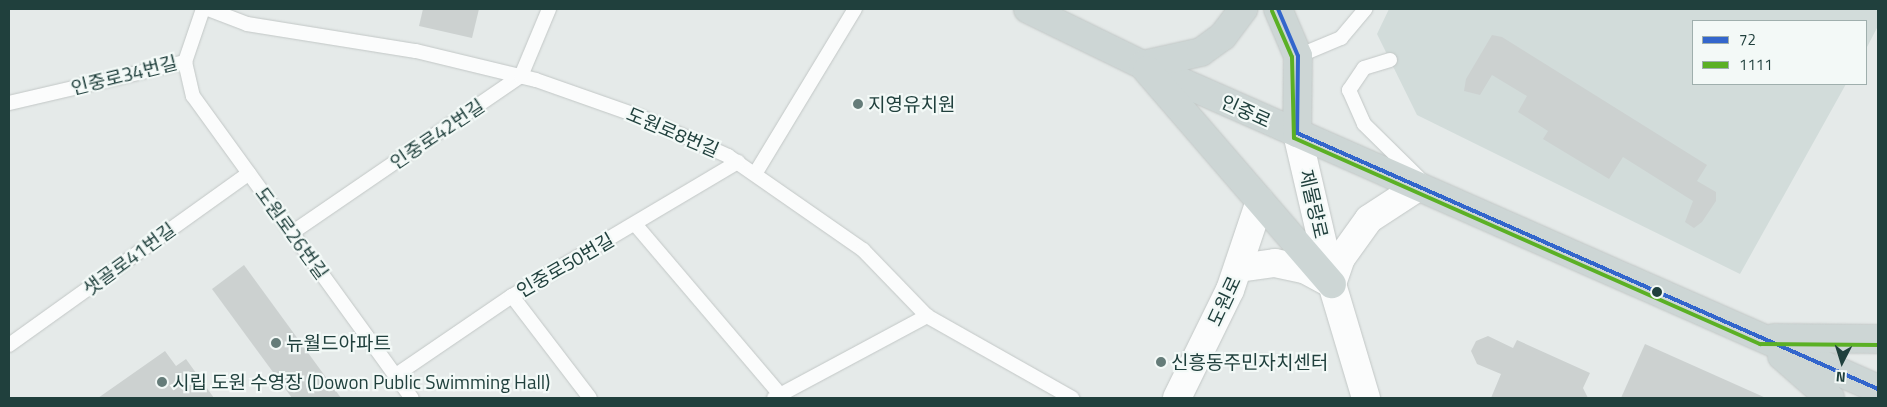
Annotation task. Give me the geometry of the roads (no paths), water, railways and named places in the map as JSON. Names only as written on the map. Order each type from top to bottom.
[{"type":"main road","name":"인중로","points":[[1028,9],[1143,65],[1878,389]]},
{"type":"main road","points":[[1243,9],[1223,36],[1201,52],[1143,65],[1332,284]]},
{"type":"main road","name":"제물량로","points":[[1278,9],[1298,56],[1297,133],[1332,284],[1366,398]]},
{"type":"main road","points":[[1332,284],[1341,258],[1369,219],[1427,191]]},
{"type":"main road","name":"도원로","points":[[1177,398],[1239,268],[1260,201]]},
{"type":"main road","points":[[1239,268],[1275,263],[1304,269],[1332,284]]},
{"type":"main road","points":[[1762,338],[1878,339]]},
{"type":"main road","points":[[1762,338],[1830,398]]},
{"type":"lane","name":"인중로34번길","points":[[9,103],[185,62],[203,9]]},
{"type":"lane","name":"도원로8번길","points":[[208,9],[248,24],[416,51],[521,76],[641,117],[738,162],[863,250],[927,316],[1072,398]]},
{"type":"lane","points":[[521,76],[549,9]]},
{"type":"lane","points":[[755,174],[855,9]]},
{"type":"lane","points":[[1298,56],[1341,38],[1365,9]]},
{"type":"lane","points":[[1390,60],[1364,68],[1349,90],[1364,124],[1427,191]]},
{"type":"lane","name":"도원로26번길","points":[[185,62],[193,96],[412,398]]},
{"type":"lane","name":"인중로42번길","points":[[292,232],[521,76]]},
{"type":"lane","name":"인중로50번길","points":[[396,375],[512,296],[738,162]]},
{"type":"lane","name":"샛골로41번길","points":[[9,345],[249,173]]},
{"type":"lane","points":[[635,224],[779,397],[927,316]]},
{"type":"lane","points":[[512,296],[590,398]]},
{"type":"place","name":"지영유치원","points":[[858,104]]},
{"type":"place","name":"뉴월드아파트","points":[[276,343]]},
{"type":"place","name":"신흥동주민자치센터","points":[[1161,362]]},
{"type":"place","name":"시립 도원 수영장 (Dowon Public Swimming Hall)","points":[[162,382]]}]
